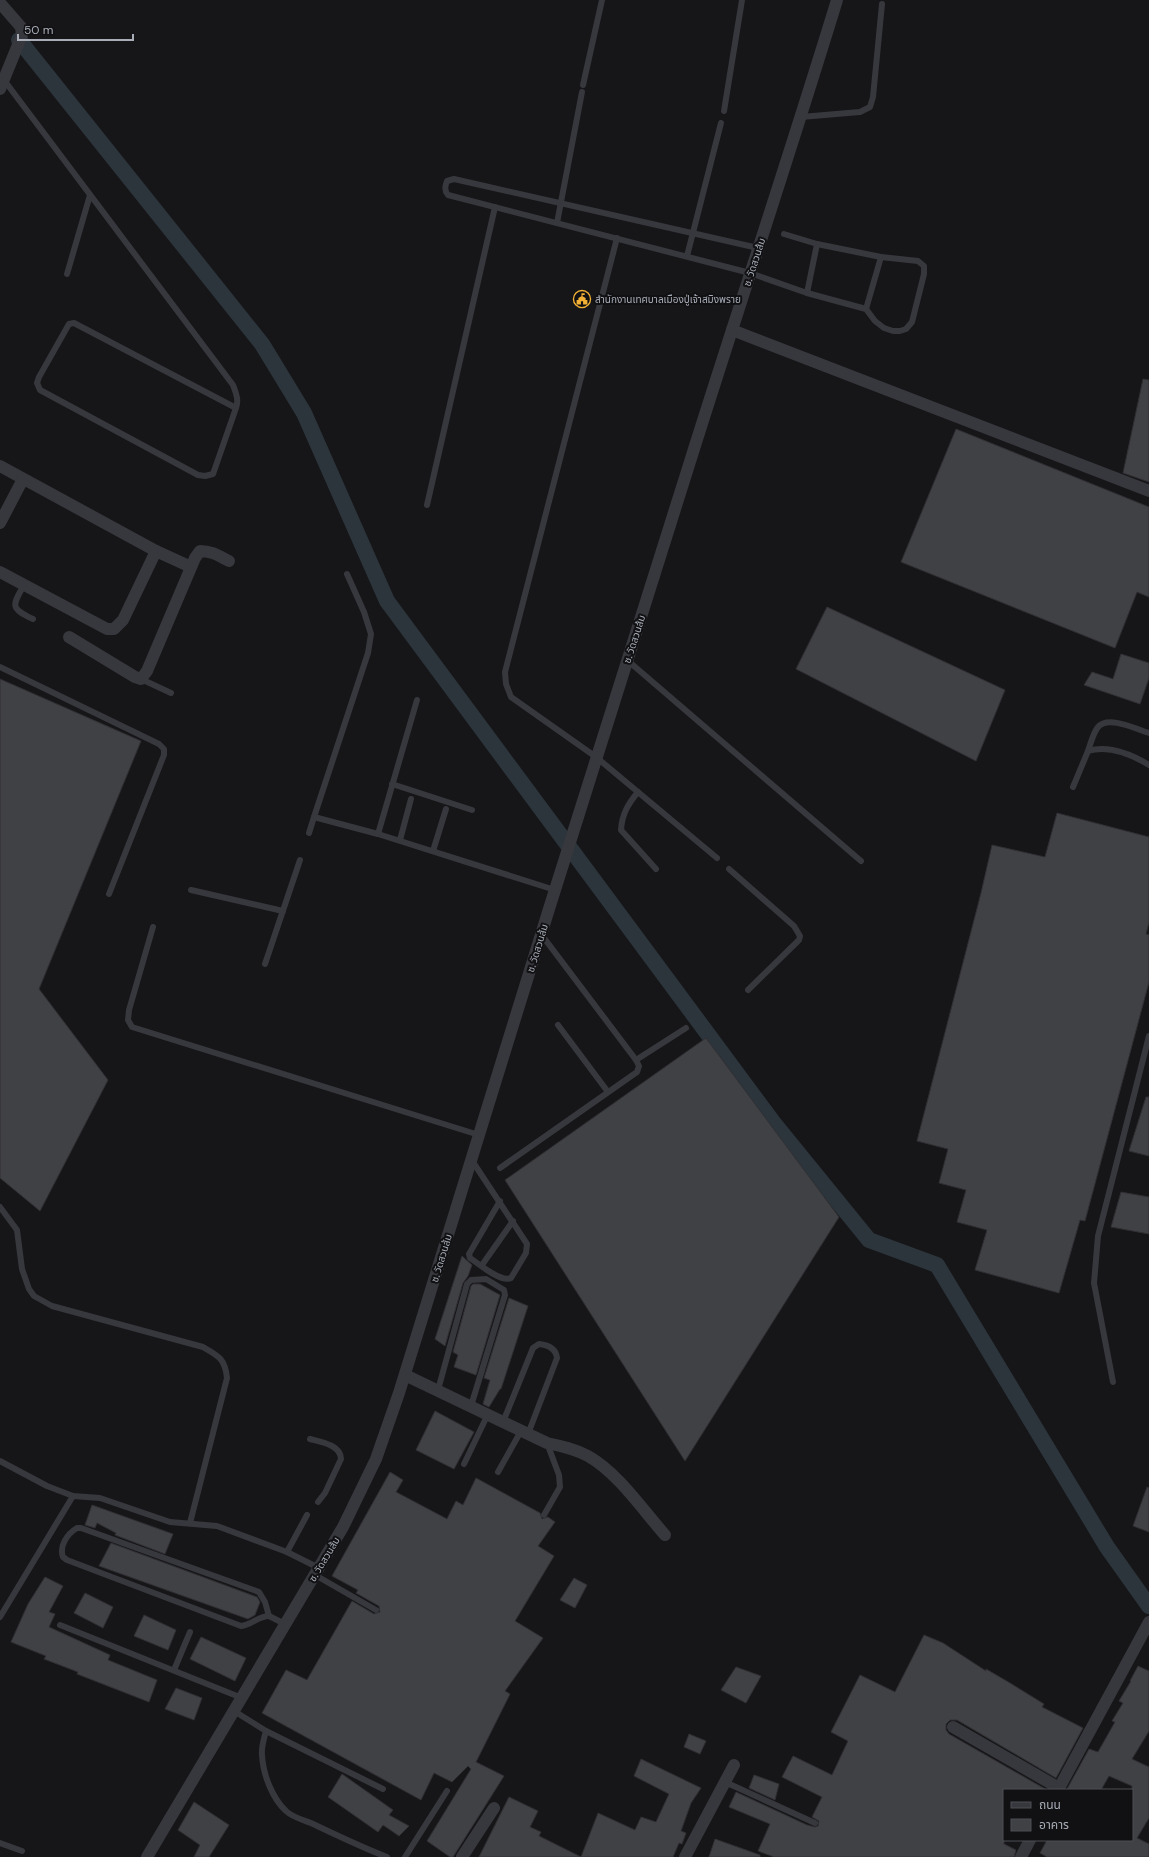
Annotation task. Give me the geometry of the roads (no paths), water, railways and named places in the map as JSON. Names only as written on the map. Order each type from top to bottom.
[{"type":"street","name":"ซ. วัดสวนส้ม","points":[[147,1857],[343,1527],[376,1459],[405,1375],[541,934],[575,830],[596,757],[837,0]]},
{"type":"street","points":[[0,3],[21,27],[22,35],[2,84]]},
{"type":"street","points":[[732,330],[1149,492]]},
{"type":"street","points":[[0,466],[156,551],[191,567]]},
{"type":"street","points":[[0,523],[23,479]]},
{"type":"street","points":[[0,572],[106,628],[114,629],[123,620],[156,551]]},
{"type":"street","points":[[69,637],[135,677],[141,679],[147,671],[194,558],[200,551],[212,552],[229,561]]},
{"type":"street","points":[[405,1375],[547,1443],[568,1448],[588,1456],[614,1477],[665,1535]]},
{"type":"street","points":[[953,1726],[1058,1789],[1149,1622]]},
{"type":"street","points":[[685,1857],[734,1765]]},
{"type":"street","points":[[462,1857],[494,1808]]},
{"type":"street","points":[[1021,1857],[1029,1841]]},
{"type":"lane","points":[[557,223],[602,0]]},
{"type":"lane","points":[[724,111],[742,0]]},
{"type":"lane","points":[[801,117],[860,112],[870,107],[873,97],[882,4]]},
{"type":"lane","points":[[2,84],[90,195],[233,385],[237,403],[236,408],[213,474],[205,476],[198,475],[40,390],[37,383],[69,324],[74,322],[236,408]]},
{"type":"lane","points":[[687,256],[721,123]]},
{"type":"lane","points":[[758,248],[454,179],[447,180],[445,191],[448,195],[750,273],[808,293],[866,309],[875,321],[884,328],[893,331],[906,329],[912,322],[924,274],[924,266],[918,262],[881,257],[817,244],[784,234]]},
{"type":"lane","points":[[67,274],[90,195]]},
{"type":"lane","points":[[428,505],[495,207]]},
{"type":"lane","points":[[617,238],[505,672],[506,684],[511,697],[596,757],[717,858]]},
{"type":"lane","points":[[808,293],[817,244]]},
{"type":"lane","points":[[866,309],[881,257]]},
{"type":"lane","points":[[309,833],[368,653],[371,634],[364,612],[348,574]]},
{"type":"lane","points":[[24,585],[15,603],[15,608],[18,612],[33,619]]},
{"type":"lane","points":[[627,660],[861,861]]},
{"type":"lane","points":[[0,667],[159,744],[164,749],[164,755],[109,894]]},
{"type":"lane","points":[[141,679],[171,693]]},
{"type":"lane","points":[[378,834],[417,700]]},
{"type":"lane","points":[[1072,787],[1097,728],[1103,722],[1109,721],[1149,733]]},
{"type":"lane","points":[[1088,750],[1098,748],[1115,750],[1149,765]]},
{"type":"lane","points":[[392,784],[472,810]]},
{"type":"lane","points":[[638,792],[626,809],[621,830],[656,869]]},
{"type":"lane","points":[[400,840],[411,799]]},
{"type":"lane","points":[[433,850],[446,809]]},
{"type":"lane","points":[[314,817],[400,840],[555,890]]},
{"type":"lane","points":[[265,964],[300,860]]},
{"type":"lane","points":[[729,869],[794,926],[800,936],[799,940],[748,990]]},
{"type":"lane","points":[[191,890],[283,911]]},
{"type":"lane","points":[[152,927],[129,1010],[128,1020],[132,1028],[479,1135]]},
{"type":"lane","points":[[500,1168],[637,1072],[639,1066],[541,934]]},
{"type":"lane","points":[[558,1025],[608,1092]]},
{"type":"lane","points":[[636,1060],[686,1028]]},
{"type":"lane","points":[[1113,1382],[1094,1283],[1095,1252],[1149,1036]]},
{"type":"lane","points":[[471,1159],[513,1221],[528,1247],[511,1278],[508,1280],[500,1278],[470,1258],[469,1254],[500,1202]]},
{"type":"lane","points":[[0,1207],[17,1230],[25,1280],[34,1296],[52,1306],[203,1347],[218,1355],[223,1362],[228,1378],[190,1523]]},
{"type":"lane","points":[[482,1265],[513,1221]]},
{"type":"lane","points":[[438,1390],[467,1284],[471,1280],[486,1279],[504,1290],[505,1295],[470,1406]]},
{"type":"lane","points":[[498,1472],[525,1433],[557,1358],[557,1354],[550,1346],[540,1344],[533,1348],[503,1422]]},
{"type":"lane","points":[[464,1464],[488,1414]]},
{"type":"lane","points":[[310,1439],[330,1446],[338,1450],[341,1454],[341,1459],[328,1486],[318,1502]]},
{"type":"lane","points":[[544,1515],[560,1487],[559,1475],[547,1443]]},
{"type":"lane","points":[[0,1461],[47,1486],[73,1496],[100,1498],[170,1522],[217,1526],[287,1552],[376,1610]]},
{"type":"lane","points":[[0,1617],[73,1496]]},
{"type":"lane","points":[[287,1552],[307,1515]]},
{"type":"lane","points":[[269,1616],[259,1592],[81,1528],[77,1528],[70,1533],[62,1548],[62,1554],[67,1560],[241,1626],[247,1625],[259,1618],[269,1616],[285,1624]]},
{"type":"lane","points":[[60,1625],[242,1698]]},
{"type":"lane","points":[[174,1670],[190,1632]]},
{"type":"lane","points":[[234,1711],[266,1731],[383,1789]]},
{"type":"lane","points":[[266,1731],[262,1755],[266,1775],[277,1801],[286,1812],[352,1843],[387,1857]]},
{"type":"lane","points":[[725,1782],[815,1822]]},
{"type":"lane","points":[[405,1857],[448,1791]]},
{"type":"lane","points":[[0,1843],[22,1851]]},
{"type":"waterway","points":[[19,40],[262,344],[304,413],[387,601],[773,1122],[869,1240],[937,1265],[1107,1547],[1149,1606]]},
{"type":"place","name":"สำนักงานเทศบาลเมืองปู่เจ้าสมิงพราย","points":[[582,299]]}]
